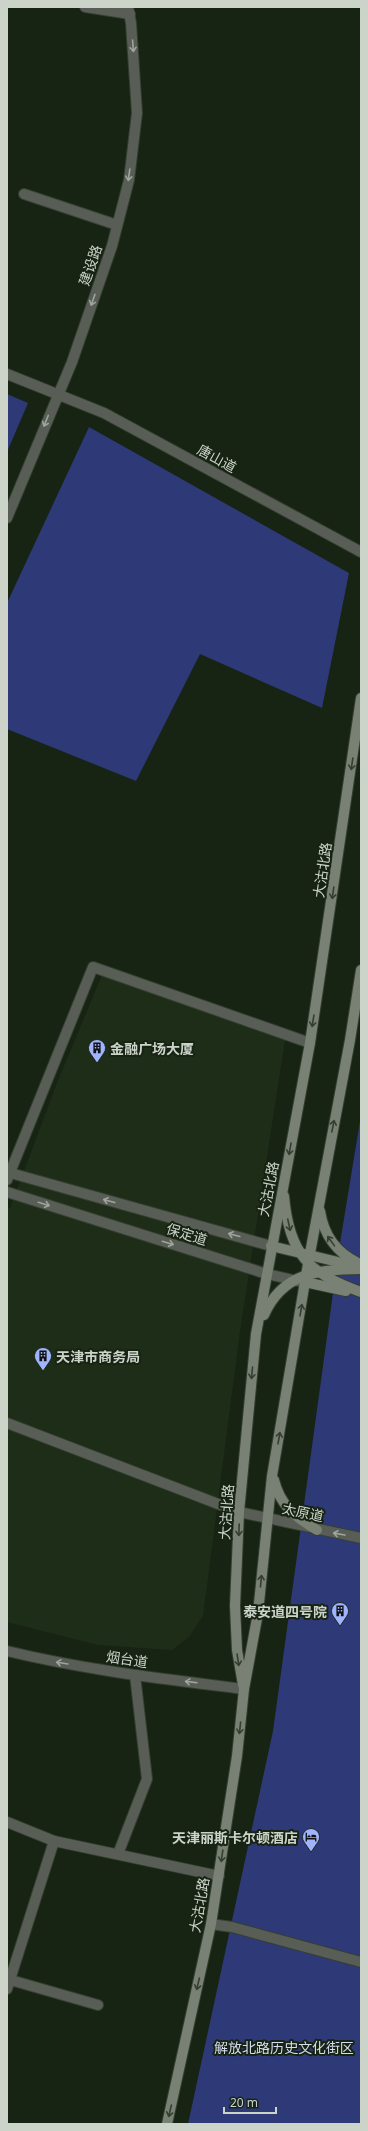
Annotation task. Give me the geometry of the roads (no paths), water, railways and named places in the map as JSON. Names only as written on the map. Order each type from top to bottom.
[{"type":"main road","name":"大沽北路","points":[[244,1689],[237,1650],[235,1606],[240,1512],[256,1334],[271,1246],[284,1186],[310,1043],[361,698]]},
{"type":"main road","name":"大沽北路","points":[[167,2124],[211,1924],[237,1756],[244,1689],[258,1613],[272,1476],[309,1260],[350,1040],[361,970]]},
{"type":"main road","points":[[284,1186],[289,1226],[298,1253]]},
{"type":"main road","points":[[319,1206],[322,1221],[329,1239],[343,1254],[361,1267]]},
{"type":"main road","name":"保定道","points":[[271,1246],[298,1253],[309,1260],[361,1267]]},
{"type":"main road","points":[[309,1260],[320,1273],[361,1293]]},
{"type":"main road","points":[[306,1279],[320,1273],[361,1267]]},
{"type":"main road","points":[[256,1334],[269,1303],[275,1294],[293,1279]]},
{"type":"main road","name":"保定道","points":[[306,1279],[361,1293]]},
{"type":"main road","points":[[272,1476],[278,1495],[286,1507],[297,1517],[317,1530]]},
{"type":"street","points":[[85,7],[129,11]]},
{"type":"street","name":"建设路","points":[[7,518],[72,362],[112,246],[129,180],[137,113],[129,11]]},
{"type":"street","points":[[24,194],[117,225]]},
{"type":"street","name":"唐山道","points":[[7,369],[58,393]]},
{"type":"street","name":"唐山道","points":[[7,374],[104,412],[361,552]]},
{"type":"street","points":[[8,1175],[93,967],[310,1043]]},
{"type":"street","name":"保定道","points":[[8,1175],[271,1246]]},
{"type":"street","name":"保定道","points":[[7,1192],[267,1274],[293,1279],[306,1279]]},
{"type":"street","name":"太原道","points":[[7,1423],[240,1512],[317,1530],[361,1538]]},
{"type":"street","name":"烟台道","points":[[7,1651],[51,1661],[135,1675],[244,1689]]},
{"type":"street","points":[[118,1854],[147,1779],[135,1675]]},
{"type":"street","points":[[7,1822],[54,1841],[219,1876]]},
{"type":"street","points":[[54,1841],[8,1983],[98,2005]]},
{"type":"street","points":[[211,1924],[232,1927],[361,1962]]},
{"type":"place","name":"金融广场大厦","points":[[97,1063]]},
{"type":"place","name":"天津市商务局","points":[[43,1371]]},
{"type":"place","name":"泰安道四号院","points":[[340,1626]]},
{"type":"place","name":"天津丽斯卡尔顿酒店","points":[[311,1852]]},
{"type":"park label","name":"解放北路历史文化街区","points":[[284,2047]]}]
